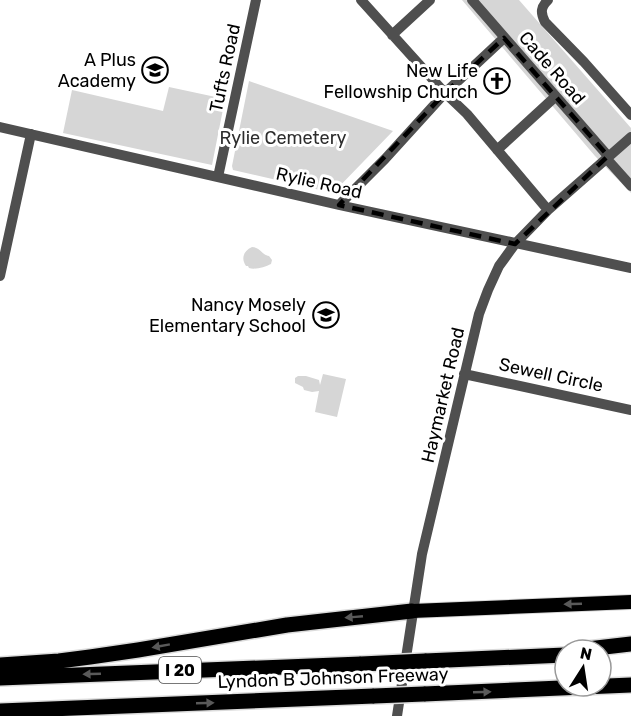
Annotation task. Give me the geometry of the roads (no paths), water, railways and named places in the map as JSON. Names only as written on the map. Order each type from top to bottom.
[{"type":"highway","points":[[0,666],[69,660],[138,650],[287,624],[412,611]]},
{"type":"highway","points":[[613,646],[631,644]]},
{"type":"highway","points":[[613,653],[631,652]]},
{"type":"highway","name":"Lyndon B Johnson Freeway","points":[[0,678],[553,654]]},
{"type":"highway","name":"Lyndon B Johnson Freeway","points":[[0,711],[631,686]]},
{"type":"main road","points":[[412,611],[631,602]]},
{"type":"street","name":"Tufts Road","points":[[218,177],[256,0]]},
{"type":"street","points":[[361,0],[445,93],[467,114],[548,210]]},
{"type":"street","points":[[392,35],[430,0]]},
{"type":"street","name":"Cade Road","points":[[472,0],[631,186]]},
{"type":"street","points":[[545,3],[541,14],[545,22],[631,116]]},
{"type":"street","points":[[339,205],[445,93],[504,38]]},
{"type":"street","points":[[497,150],[555,97]]},
{"type":"street","name":"Rylie Road","points":[[0,127],[339,205],[631,268]]},
{"type":"street","points":[[0,276],[31,134]]},
{"type":"street","name":"Haymarket Road","points":[[397,716],[422,554],[479,314],[488,290],[499,266],[515,244],[548,210],[631,137]]},
{"type":"street","name":"Sewell Circle","points":[[465,374],[631,410]]},
{"type":"place","name":"A Plus Academy","points":[[155,70]]},
{"type":"place","name":"New Life Fellowship Church","points":[[497,81]]},
{"type":"place","name":"Nancy Mosely Elementary School","points":[[326,315]]},
{"type":"park label","name":"Rylie Cemetery","points":[[283,138]]}]
